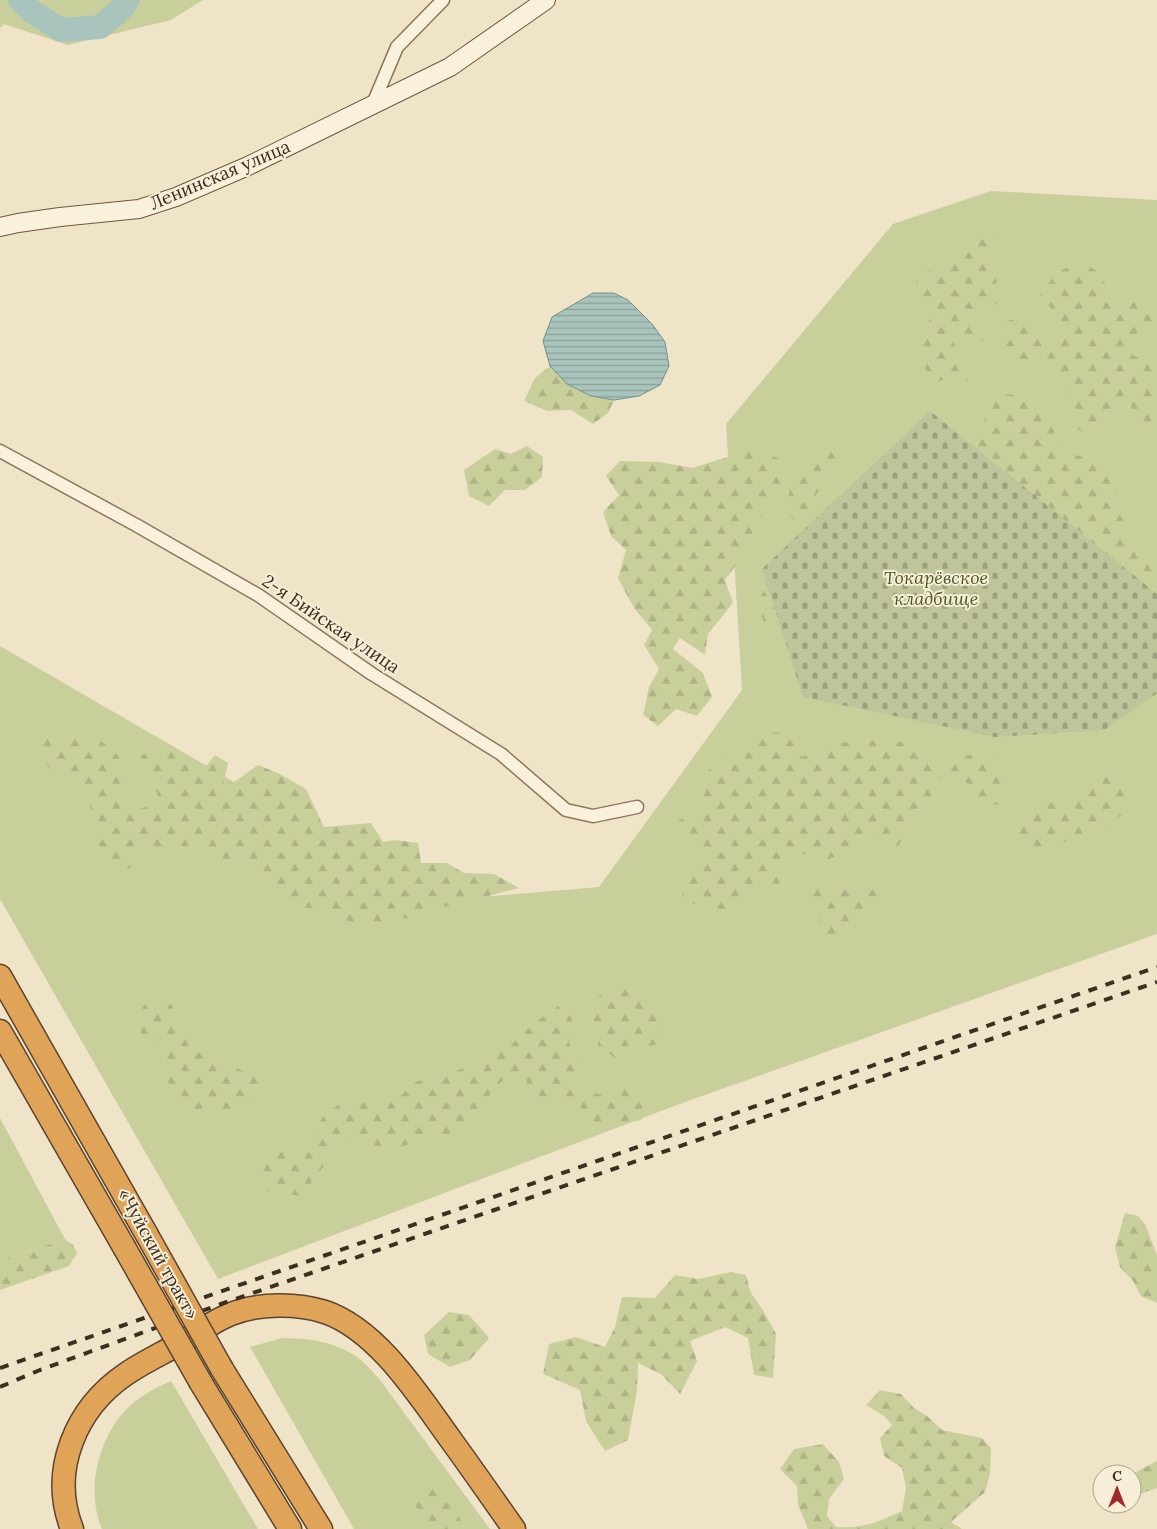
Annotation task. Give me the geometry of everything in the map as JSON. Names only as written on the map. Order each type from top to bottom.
[{"type":"highway","name":"«Чуйский тракт»","points":[[0,976],[222,1369],[321,1529]]},
{"type":"highway","name":"«Чуйский тракт»","points":[[0,1031],[201,1383],[290,1529]]},
{"type":"highway","points":[[72,1529],[66,1510],[64,1494],[66,1456],[71,1442],[93,1404],[104,1392],[126,1374],[231,1314],[254,1308],[279,1306],[302,1307],[325,1312],[346,1322],[366,1336],[406,1378],[514,1529]]},
{"type":"street","points":[[373,104],[398,47],[443,0]]},
{"type":"street","name":"Ленинская улица","points":[[0,227],[51,218],[139,209],[176,197],[248,166],[450,67],[546,0]]},
{"type":"street","name":"2-я Бийская улица","points":[[0,452],[136,525],[258,595],[372,674],[501,754],[566,810],[593,816],[637,807]]},
{"type":"green space","points":[[0,0],[203,0],[171,20],[68,45],[4,24],[0,28]]},
{"type":"green space","points":[[991,191],[1157,200],[1157,934],[677,1105],[218,1279],[0,899],[0,646],[434,901],[599,887],[742,690],[726,424],[893,224]]},
{"type":"green space","points":[[982,230],[998,235],[1004,241],[987,262],[996,277],[997,303],[979,314],[977,324],[986,341],[953,339],[968,382],[954,376],[937,382],[920,360],[919,345],[921,338],[936,311],[916,291],[917,272],[938,270],[951,253],[977,238]]},
{"type":"green space","points":[[1081,263],[1101,273],[1110,297],[1142,297],[1152,321],[1157,326],[1157,329],[1143,336],[1124,337],[1125,351],[1144,360],[1157,360],[1157,435],[1139,431],[1125,388],[1121,406],[1107,411],[1100,429],[1080,431],[1068,418],[1070,396],[1056,377],[1052,361],[1020,360],[1001,351],[1012,338],[1005,321],[1028,318],[1043,338],[1058,334],[1062,322],[1040,295],[1058,271]]},
{"type":"green space","points":[[550,366],[567,384],[591,396],[614,400],[608,413],[593,424],[571,410],[547,411],[524,401],[535,378]]},
{"type":"green space","name":"Токарёвское кладбище","points":[[990,394],[1032,398],[1045,403],[1056,439],[1068,453],[1100,461],[1115,472],[1118,512],[1124,521],[1127,548],[1153,552],[1157,549],[1157,693],[763,621],[759,600],[767,584],[958,445],[987,433],[982,405]]},
{"type":"green space","name":"Токарёвское кладбище","points":[[930,411],[1157,594],[1157,693],[1105,730],[995,737],[803,697],[762,569]]},
{"type":"green space","points":[[825,442],[836,449],[832,472],[817,493],[807,515],[793,520],[786,507],[791,485]]},
{"type":"green space","points":[[527,446],[543,457],[542,477],[525,490],[505,490],[489,506],[469,496],[464,470],[495,449],[511,454]]},
{"type":"green space","points":[[753,449],[778,458],[782,477],[779,490],[773,503],[753,526],[751,545],[725,580],[733,603],[708,634],[705,655],[680,638],[673,649],[703,673],[712,697],[697,716],[676,709],[658,726],[643,715],[649,687],[659,669],[644,645],[652,630],[634,608],[618,578],[626,550],[611,536],[603,512],[619,495],[606,476],[620,461],[660,462],[692,468]]},
{"type":"green space","points":[[771,732],[799,735],[802,757],[821,748],[838,743],[893,739],[933,754],[939,761],[974,754],[992,756],[998,771],[1011,786],[1000,805],[981,803],[968,784],[953,775],[929,781],[936,807],[906,817],[903,837],[893,856],[872,839],[854,841],[848,851],[827,860],[814,850],[806,854],[780,857],[784,868],[779,884],[740,892],[742,908],[721,921],[706,906],[684,902],[680,882],[701,874],[702,855],[686,841],[678,821],[702,810],[705,801],[702,781],[713,764]]},
{"type":"green space","points":[[63,734],[83,740],[101,741],[118,755],[125,772],[122,795],[137,810],[160,802],[150,773],[140,756],[169,744],[206,766],[215,755],[228,763],[223,785],[234,782],[258,765],[280,774],[306,789],[324,827],[371,823],[383,842],[395,840],[418,843],[421,863],[447,863],[464,873],[494,874],[519,888],[477,899],[457,907],[428,905],[416,919],[397,918],[375,929],[337,918],[320,908],[302,908],[286,905],[277,884],[238,860],[220,864],[196,849],[157,848],[137,836],[130,868],[116,873],[104,866],[91,813],[89,794],[78,778],[52,771],[37,754],[45,735]]},
{"type":"green space","points":[[1157,747],[1157,768],[1152,769],[1151,754]]},
{"type":"green space","points":[[1110,776],[1128,798],[1128,811],[1086,844],[1053,840],[1044,847],[1027,846],[1016,831],[1025,811],[1065,799],[1082,786]]},
{"type":"green space","points":[[820,885],[873,889],[878,897],[870,912],[852,920],[830,938],[821,926],[819,910],[809,897]]},
{"type":"green space","points":[[613,984],[637,994],[659,1013],[663,1020],[664,1028],[660,1044],[640,1047],[631,1055],[615,1058],[598,1047],[598,1030],[592,1015],[595,999]]},
{"type":"green space","points":[[149,999],[172,1005],[190,1044],[218,1060],[258,1077],[260,1096],[243,1112],[218,1110],[198,1115],[177,1099],[165,1076],[166,1057],[164,1043],[141,1034],[138,1014]]},
{"type":"green space","points":[[558,1006],[571,1017],[574,1026],[569,1043],[573,1052],[587,1065],[577,1082],[591,1092],[609,1097],[624,1080],[641,1090],[651,1107],[641,1120],[606,1128],[589,1118],[576,1100],[553,1102],[527,1090],[526,1068],[503,1080],[463,1127],[446,1142],[421,1136],[411,1144],[385,1150],[356,1136],[336,1150],[301,1196],[263,1190],[250,1169],[263,1152],[304,1147],[324,1115],[342,1102],[375,1101],[400,1097],[414,1082],[451,1073],[509,1047],[533,1024]]},
{"type":"green space","points":[[0,1118],[65,1239],[0,1261]]},
{"type":"green space","points":[[1125,1213],[1138,1216],[1145,1224],[1157,1255],[1157,1303],[1141,1296],[1133,1281],[1120,1267],[1115,1247]]},
{"type":"green space","points":[[65,1239],[73,1245],[77,1253],[69,1266],[0,1290],[0,1261]]},
{"type":"green space","points":[[731,1272],[746,1275],[751,1293],[776,1334],[773,1378],[754,1375],[748,1338],[725,1327],[690,1341],[697,1361],[680,1394],[661,1374],[638,1363],[637,1391],[628,1440],[605,1451],[586,1421],[580,1390],[543,1374],[549,1344],[576,1337],[605,1347],[615,1327],[622,1297],[655,1298],[675,1275],[698,1279]]},
{"type":"green space","points":[[449,1312],[469,1315],[489,1338],[470,1360],[450,1367],[428,1354],[424,1335]]},
{"type":"green space","points":[[282,1338],[326,1343],[351,1353],[363,1362],[380,1380],[490,1529],[354,1529],[250,1347]]},
{"type":"green space","points":[[171,1381],[258,1529],[102,1529],[97,1515],[95,1484],[97,1468],[106,1439],[123,1413],[133,1403]]},
{"type":"green space","points":[[880,1390],[901,1394],[914,1408],[927,1416],[942,1430],[982,1438],[991,1448],[990,1474],[985,1492],[951,1522],[962,1529],[808,1529],[798,1505],[797,1486],[780,1469],[794,1449],[823,1444],[839,1462],[844,1479],[829,1499],[827,1516],[836,1527],[854,1527],[870,1524],[902,1511],[906,1488],[902,1468],[884,1456],[880,1438],[892,1425],[884,1416],[866,1405]]},
{"type":"green space","points":[[1157,1461],[1157,1488],[1142,1493],[1142,1469]]},
{"type":"green space","points":[[425,1487],[442,1490],[461,1521],[459,1529],[435,1529],[411,1501]]},
{"type":"water","points":[[593,293],[614,293],[628,300],[652,324],[665,342],[669,366],[660,385],[639,396],[614,400],[591,396],[567,384],[550,366],[543,341],[552,317]]},
{"type":"waterway","points":[[20,0],[30,10],[61,30],[100,27],[118,12],[128,0]]},
{"type":"railway","points":[[0,1368],[1157,967]]},
{"type":"railway","points":[[0,1387],[40,1370],[221,1304],[1157,982]]}]
